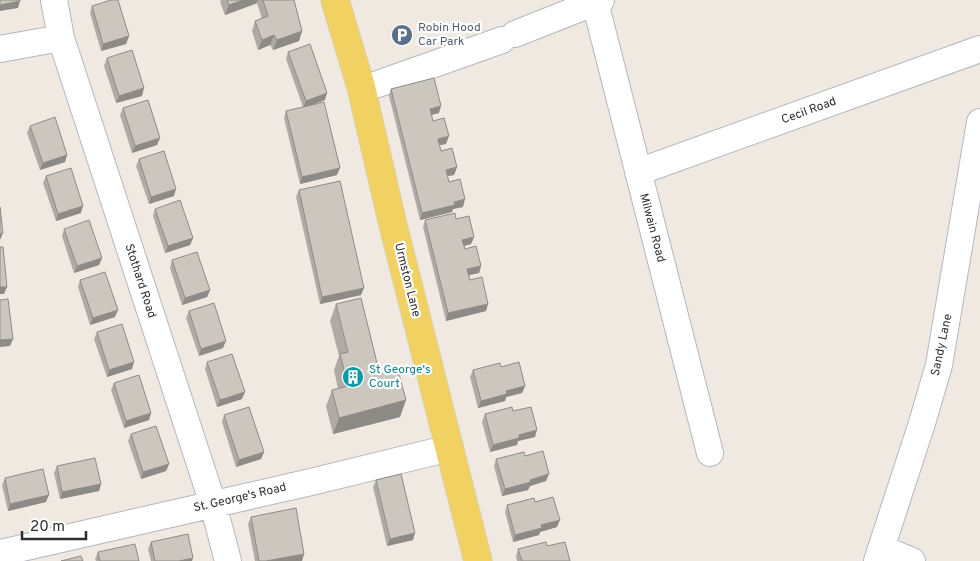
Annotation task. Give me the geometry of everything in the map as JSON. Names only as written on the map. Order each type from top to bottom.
[{"type":"main road","name":"Urmston Lane","points":[[335,0],[361,87],[392,221],[478,561]]},
{"type":"street","name":"Stothard Road","points":[[54,0],[61,38],[213,504],[228,561]]},
{"type":"street","points":[[361,87],[375,85],[509,37],[598,1]]},
{"type":"street","name":"Milwain Road","points":[[598,1],[638,172],[710,453]]},
{"type":"street","points":[[0,50],[61,38]]},
{"type":"street","name":"Cecil Road","points":[[638,172],[980,49]]},
{"type":"street","name":"Sandy Lane","points":[[879,555],[939,365],[980,122]]},
{"type":"street","name":"St. George's Road","points":[[0,553],[311,482],[450,448]]},
{"type":"street","points":[[879,555],[912,561]]},
{"type":"building","points":[[0,0],[20,0],[20,1],[0,5]]},
{"type":"building","points":[[111,0],[118,0],[129,36],[103,44],[92,6]]},
{"type":"building","points":[[227,0],[243,0],[229,5]]},
{"type":"building","points":[[263,0],[294,0],[302,31],[277,40],[274,35],[262,40],[255,21],[268,16]]},
{"type":"building","points":[[310,44],[327,93],[306,101],[288,52]]},
{"type":"building","points":[[132,50],[144,88],[119,96],[107,58]]},
{"type":"building","points":[[434,78],[441,106],[430,109],[433,121],[444,118],[449,136],[438,139],[441,151],[452,148],[457,167],[446,170],[449,182],[460,179],[465,199],[454,202],[455,205],[422,213],[391,89]]},
{"type":"building","points":[[148,100],[160,138],[135,146],[123,108]]},
{"type":"building","points":[[324,102],[340,168],[302,177],[286,111]]},
{"type":"building","points":[[55,117],[67,155],[43,163],[30,126]]},
{"type":"building","points":[[164,151],[176,189],[151,197],[139,159]]},
{"type":"building","points":[[71,168],[83,206],[58,214],[46,176]]},
{"type":"building","points":[[340,181],[364,288],[322,297],[299,190]]},
{"type":"building","points":[[180,200],[193,238],[168,246],[155,209]]},
{"type":"building","points":[[0,207],[3,233],[0,234]]},
{"type":"building","points":[[455,213],[456,219],[469,216],[474,237],[462,240],[465,249],[476,246],[481,266],[467,269],[470,280],[482,277],[488,304],[448,313],[425,220]]},
{"type":"building","points":[[89,220],[102,258],[77,266],[64,229]]},
{"type":"building","points":[[0,247],[3,247],[7,287],[0,287]]},
{"type":"building","points":[[197,252],[210,290],[185,298],[172,260]]},
{"type":"building","points":[[105,272],[118,310],[93,318],[80,280]]},
{"type":"building","name":"St George's Court","points":[[361,298],[379,371],[397,367],[406,400],[339,418],[332,390],[348,386],[340,354],[348,352],[336,304]]},
{"type":"building","points":[[8,299],[13,339],[0,340],[0,300]]},
{"type":"building","points":[[214,303],[226,341],[201,349],[189,311]]},
{"type":"building","points":[[122,324],[134,362],[109,370],[97,332]]},
{"type":"building","points":[[232,354],[245,392],[220,400],[207,362]]},
{"type":"building","points":[[519,362],[525,386],[506,391],[507,394],[481,401],[473,370],[500,363],[501,367]]},
{"type":"building","points":[[139,375],[151,413],[126,421],[114,383]]},
{"type":"building","points":[[249,407],[264,452],[239,460],[224,415]]},
{"type":"building","points":[[512,407],[513,411],[531,407],[537,430],[519,435],[519,438],[493,445],[485,414]]},
{"type":"building","points":[[156,426],[169,464],[143,472],[131,434]]},
{"type":"building","points":[[543,451],[549,474],[530,480],[531,482],[505,489],[496,459],[524,452],[525,456]]},
{"type":"building","points":[[95,458],[101,484],[62,492],[57,466]]},
{"type":"building","points":[[43,469],[49,495],[10,504],[5,478]]},
{"type":"building","points":[[401,474],[415,533],[390,539],[376,480]]},
{"type":"building","points":[[553,497],[560,520],[541,525],[542,528],[515,535],[507,505],[534,498],[535,502]]},
{"type":"building","points":[[296,508],[304,554],[259,561],[251,517]]},
{"type":"building","points":[[188,534],[193,558],[179,561],[155,561],[151,542]]},
{"type":"building","points":[[546,542],[547,546],[565,542],[570,561],[522,561],[518,549]]},
{"type":"building","points":[[135,544],[139,561],[100,561],[98,552]]},
{"type":"building","points":[[81,556],[83,561],[61,561]]},
{"type":"place","name":"Robin Hood Car Park","points":[[402,35]]},
{"type":"place","name":"St George's Court","points":[[353,377]]}]
